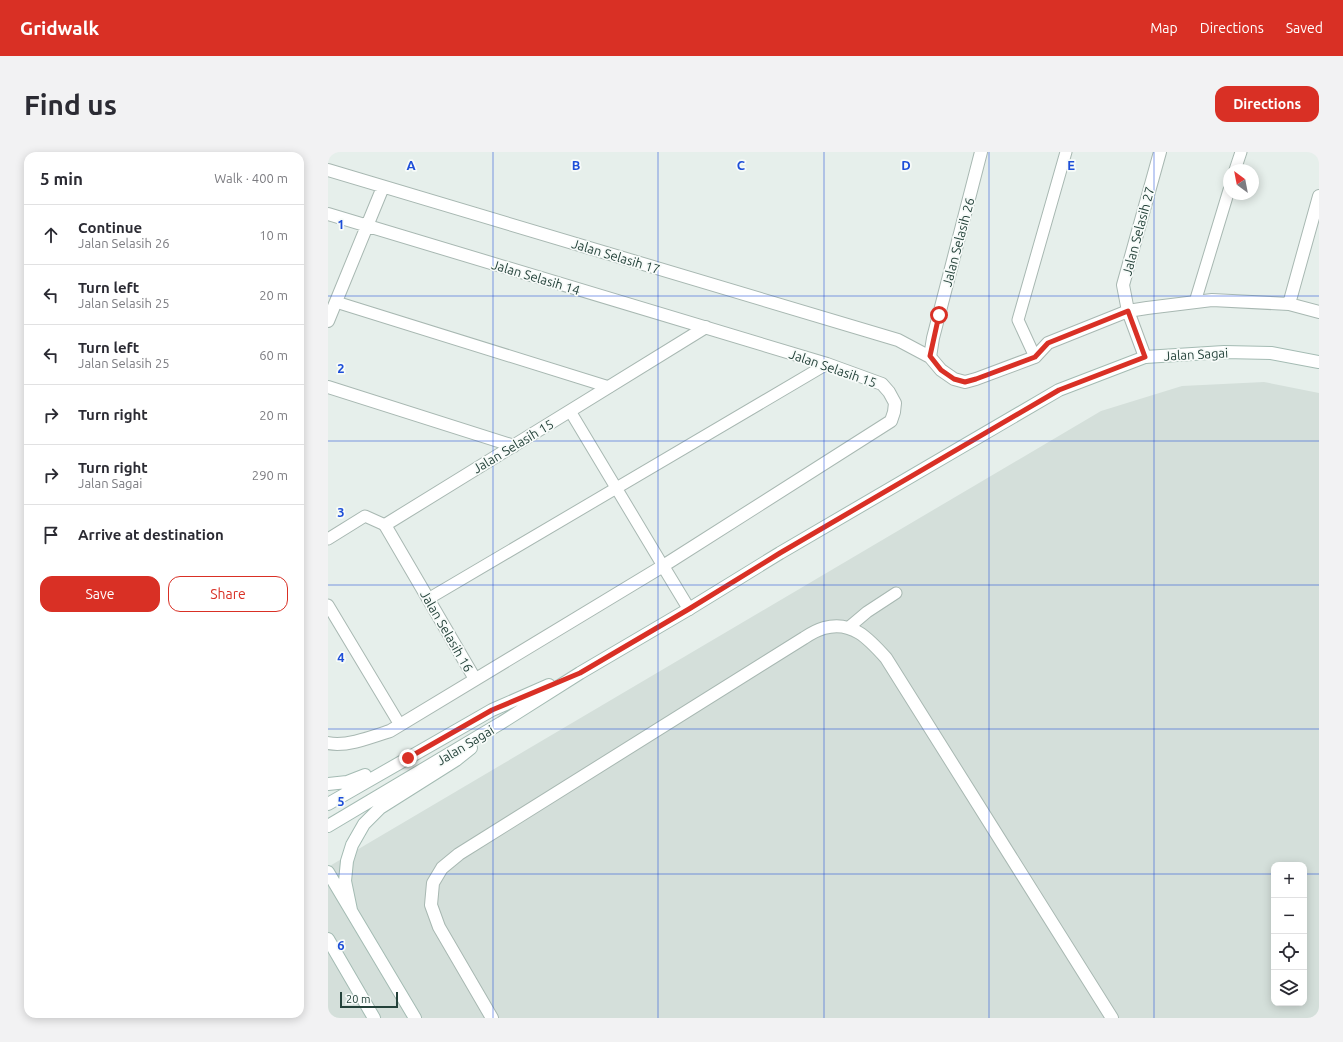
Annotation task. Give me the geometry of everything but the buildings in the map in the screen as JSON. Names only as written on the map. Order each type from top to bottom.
[{"type":"street","name":"Jalan Selasih 26","points":[[930,356],[933,338],[981,152]]},
{"type":"street","name":"Jalan Selasih 27","points":[[1145,357],[1128,311],[1123,285],[1160,152]]},
{"type":"street","name":"Jalan Selasih 17","points":[[328,170],[904,342],[930,356]]},
{"type":"street","points":[[328,321],[383,187]]},
{"type":"street","points":[[1289,304],[1319,196]]},
{"type":"street","name":"Jalan Selasih 14","points":[[328,214],[706,328]]},
{"type":"street","points":[[930,356],[941,370],[954,379],[965,382],[1035,357],[1048,343],[1128,311],[1212,300],[1289,304],[1319,312]]},
{"type":"street","name":"Jalan Selasih 15","points":[[385,525],[706,328],[827,364],[882,384],[889,392],[895,403],[891,421],[663,566],[475,679]]},
{"type":"street","name":"Jalan Sagai","points":[[328,826],[786,550],[1059,390],[1145,357],[1224,352],[1271,353],[1319,362]]},
{"type":"street","points":[[328,387],[514,446]]},
{"type":"street","name":"Jalan Selasih 16","points":[[328,743],[336,745],[390,732],[475,679],[385,525]]},
{"type":"street","points":[[663,566],[689,609]]},
{"type":"street","points":[[492,1018],[439,927],[432,905],[433,883],[442,868],[458,854],[804,638],[824,628],[840,626],[857,631],[871,642],[886,658],[1112,1018]]},
{"type":"street","name":"Jalan Sagai","points":[[328,804],[492,710],[580,673]]},
{"type":"street","points":[[350,910],[345,881],[347,861],[352,845],[364,824],[380,808],[456,760],[501,723]]},
{"type":"street","points":[[328,784],[347,782],[408,758]]},
{"type":"street","points":[[328,872],[415,1018]]},
{"type":"street","points":[[328,939],[374,1018]]},
{"type":"lane","points":[[1035,357],[1018,320],[1066,152]]},
{"type":"lane","points":[[1237,164],[1241,152]]},
{"type":"lane","points":[[1195,302],[1226,200]]},
{"type":"lane","points":[[336,302],[609,387]]},
{"type":"lane","points":[[428,599],[827,364]]},
{"type":"lane","points":[[570,411],[663,566]]},
{"type":"lane","points":[[328,539],[365,516],[385,525]]},
{"type":"lane","points":[[848,628],[867,612],[896,593]]},
{"type":"lane","points":[[328,605],[400,725]]},
{"type":"shaded area","points":[[1264,382],[1319,393],[1319,1018],[328,1018],[328,867],[1101,411],[1182,386]]},
{"type":"route","points":[[408,758],[492,710],[580,673],[689,609],[780,553],[1059,390],[1145,357],[1128,311],[1048,343],[1035,357],[965,382],[954,379],[941,370],[930,356],[939,315]]}]
